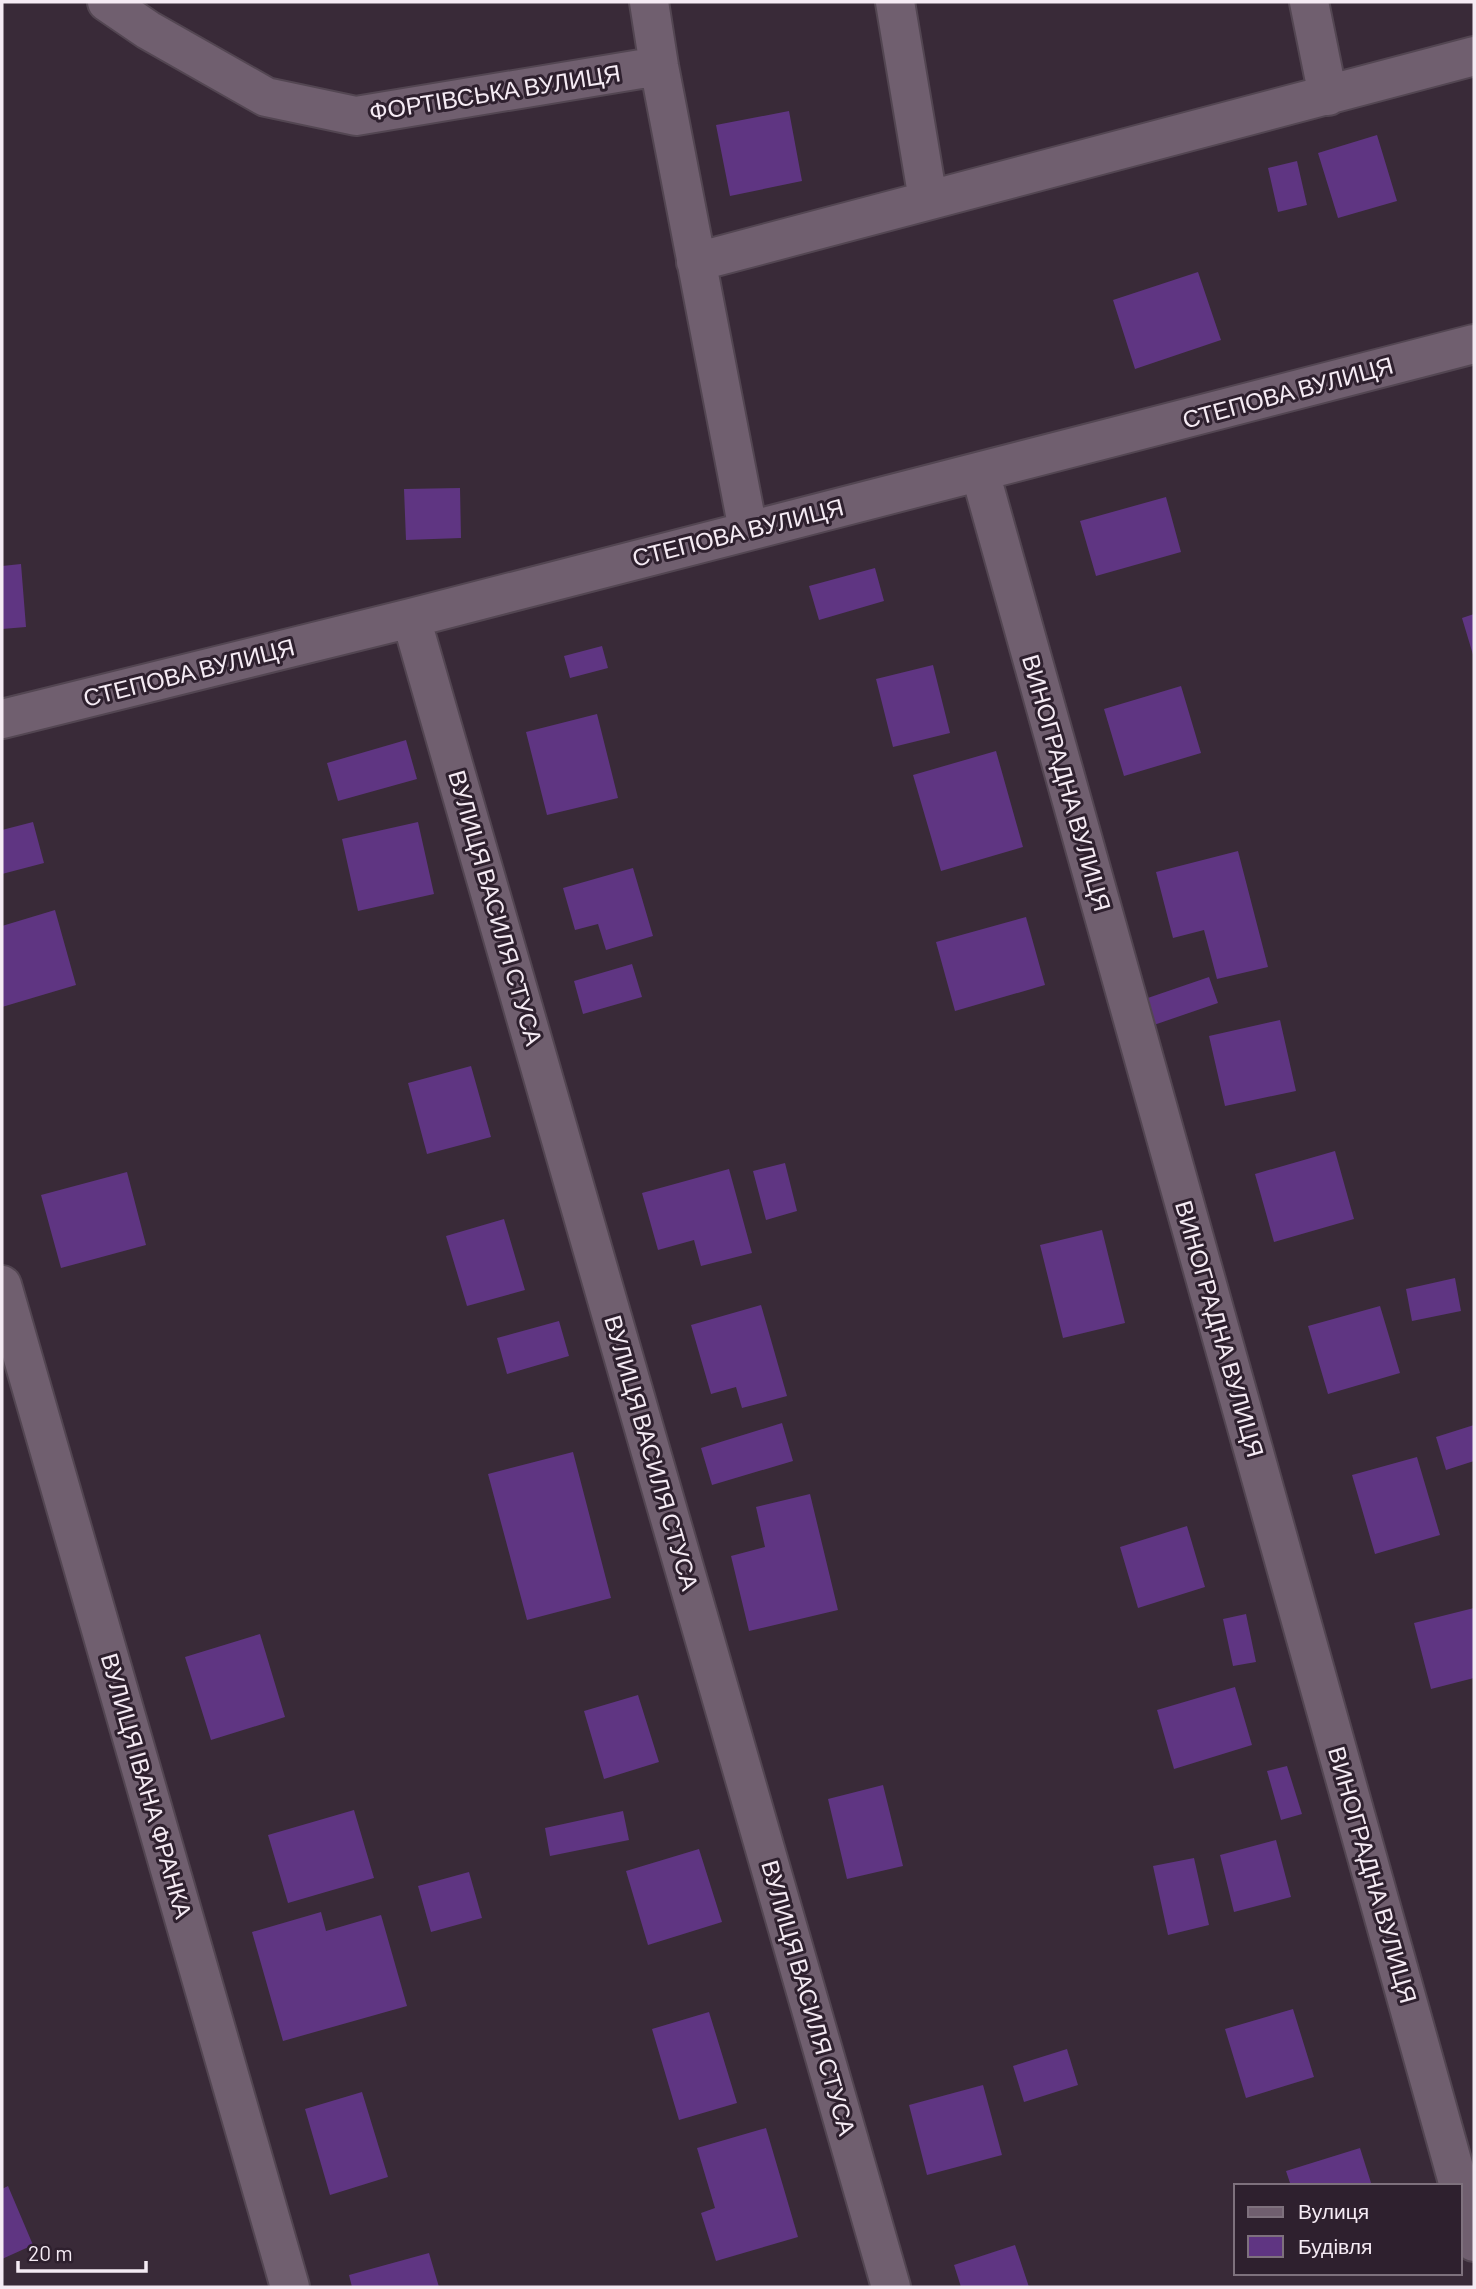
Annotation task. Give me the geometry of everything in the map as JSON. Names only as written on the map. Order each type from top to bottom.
[{"type":"street","name":"ФОРТІВСЬКА ВУЛИЦЯ","points":[[107,2],[148,30],[266,97],[356,116],[659,66]]},
{"type":"street","points":[[649,2],[748,530]]},
{"type":"street","points":[[895,2],[928,200]]},
{"type":"street","points":[[1308,2],[1328,96]]},
{"type":"street","points":[[696,262],[1474,57]]},
{"type":"street","name":"СТЕПОВА ВУЛИЦЯ","points":[[2,719],[411,618],[1474,344]]},
{"type":"street","name":"ВИНОГРАДНА ВУЛИЦЯ","points":[[980,472],[1457,2184]]},
{"type":"street","name":"ВУЛИЦЯ ВАСИЛЯ СТУСА","points":[[411,618],[891,2287]]},
{"type":"street","name":"ВУЛИЦЯ ІВАНА ФРАНКА","points":[[2,1285],[290,2287]]},
{"type":"street","points":[[1462,2199],[1474,2242]]},
{"type":"building","points":[[789,111],[802,181],[730,196],[716,125]]},
{"type":"building","points":[[1377,135],[1397,201],[1338,218],[1318,153]]},
{"type":"building","points":[[1297,161],[1307,205],[1278,212],[1268,168]]},
{"type":"building","points":[[1198,272],[1221,340],[1135,369],[1113,300]]},
{"type":"building","points":[[460,488],[461,538],[406,540],[404,489]]},
{"type":"building","points":[[1166,497],[1181,552],[1096,576],[1080,521]]},
{"type":"building","points":[[21,564],[26,627],[2,629],[2,566]]},
{"type":"building","points":[[875,568],[884,601],[819,620],[809,586]]},
{"type":"building","points":[[1474,614],[1474,658],[1462,618]]},
{"type":"building","points":[[602,646],[608,668],[570,678],[564,656]]},
{"type":"building","points":[[933,665],[950,733],[893,747],[876,679]]},
{"type":"building","points":[[1181,686],[1201,753],[1124,776],[1104,709]]},
{"type":"building","points":[[597,714],[618,798],[547,815],[526,732]]},
{"type":"building","points":[[406,740],[417,779],[338,801],[327,763]]},
{"type":"building","points":[[996,751],[1023,847],[941,871],[913,775]]},
{"type":"building","points":[[33,822],[44,863],[2,874],[2,830]]},
{"type":"building","points":[[418,822],[434,894],[358,911],[342,839]]},
{"type":"building","points":[[1238,851],[1268,967],[1217,979],[1204,930],[1173,938],[1156,872]]},
{"type":"building","points":[[633,868],[653,936],[606,950],[598,924],[575,930],[563,888]]},
{"type":"building","points":[[55,910],[76,985],[2,1007],[2,926]]},
{"type":"building","points":[[1026,917],[1045,985],[955,1011],[936,942]]},
{"type":"building","points":[[632,964],[642,997],[583,1014],[574,981]]},
{"type":"building","points":[[1209,977],[1218,1003],[1148,1027],[1139,1001]]},
{"type":"building","points":[[1280,1020],[1296,1091],[1225,1106],[1209,1036]]},
{"type":"building","points":[[471,1066],[491,1137],[427,1154],[408,1083]]},
{"type":"building","points":[[1335,1151],[1354,1219],[1274,1242],[1255,1174]]},
{"type":"building","points":[[785,1163],[797,1211],[766,1220],[753,1171]]},
{"type":"building","points":[[729,1169],[752,1253],[701,1266],[694,1240],[658,1250],[642,1193]]},
{"type":"building","points":[[127,1172],[146,1245],[61,1268],[41,1195]]},
{"type":"building","points":[[504,1219],[525,1290],[467,1306],[446,1236]]},
{"type":"building","points":[[1102,1230],[1125,1323],[1063,1338],[1040,1245]]},
{"type":"building","points":[[1455,1278],[1461,1311],[1412,1321],[1406,1289]]},
{"type":"building","points":[[761,1305],[787,1396],[742,1408],[736,1387],[711,1394],[691,1325]]},
{"type":"building","points":[[1380,1306],[1400,1373],[1328,1394],[1308,1326]]},
{"type":"building","points":[[559,1321],[569,1356],[507,1374],[497,1338]]},
{"type":"building","points":[[782,1423],[793,1461],[712,1485],[701,1448]]},
{"type":"building","points":[[1474,1425],[1474,1461],[1446,1470],[1436,1437]]},
{"type":"building","points":[[573,1452],[611,1598],[527,1620],[488,1474]]},
{"type":"building","points":[[1417,1457],[1440,1535],[1375,1554],[1352,1475]]},
{"type":"building","points":[[810,1494],[838,1610],[749,1631],[731,1556],[765,1547],[756,1507]]},
{"type":"building","points":[[1187,1526],[1205,1587],[1138,1608],[1120,1547]]},
{"type":"building","points":[[1474,1608],[1474,1678],[1431,1689],[1414,1623]]},
{"type":"building","points":[[1246,1614],[1256,1662],[1233,1666],[1223,1619]]},
{"type":"building","points":[[260,1634],[285,1717],[211,1740],[185,1657]]},
{"type":"building","points":[[1235,1687],[1252,1745],[1174,1769],[1157,1710]]},
{"type":"building","points":[[638,1695],[659,1762],[604,1779],[584,1711]]},
{"type":"building","points":[[1287,1766],[1302,1814],[1281,1820],[1267,1771]]},
{"type":"building","points":[[883,1785],[903,1866],[847,1879],[828,1799]]},
{"type":"building","points":[[354,1810],[374,1878],[288,1903],[268,1835]]},
{"type":"building","points":[[623,1811],[629,1840],[550,1856],[545,1828]]},
{"type":"building","points":[[1276,1840],[1291,1897],[1234,1912],[1220,1855]]},
{"type":"building","points":[[699,1849],[722,1922],[648,1945],[626,1871]]},
{"type":"building","points":[[1194,1858],[1209,1925],[1168,1935],[1153,1866]]},
{"type":"building","points":[[469,1872],[482,1918],[431,1932],[418,1886]]},
{"type":"building","points":[[321,1912],[326,1931],[381,1915],[407,2006],[283,2041],[252,1932]]},
{"type":"building","points":[[1293,2009],[1314,2077],[1246,2098],[1225,2029]]},
{"type":"building","points":[[709,2012],[737,2103],[679,2120],[652,2029]]},
{"type":"building","points":[[1067,2049],[1078,2085],[1024,2102],[1013,2066]]},
{"type":"building","points":[[983,2085],[1002,2155],[927,2175],[909,2105]]},
{"type":"building","points":[[362,2092],[388,2177],[330,2195],[305,2109]]},
{"type":"building","points":[[766,2128],[798,2237],[716,2261],[701,2213],[715,2208],[697,2148]]},
{"type":"building","points":[[1360,2148],[1371,2184],[1290,2184],[1286,2171]]},
{"type":"building","points":[[8,2186],[33,2245],[2,2259],[2,2189]]},
{"type":"building","points":[[1015,2245],[1029,2287],[961,2287],[954,2265]]},
{"type":"building","points":[[429,2253],[439,2287],[352,2287],[349,2275]]}]
